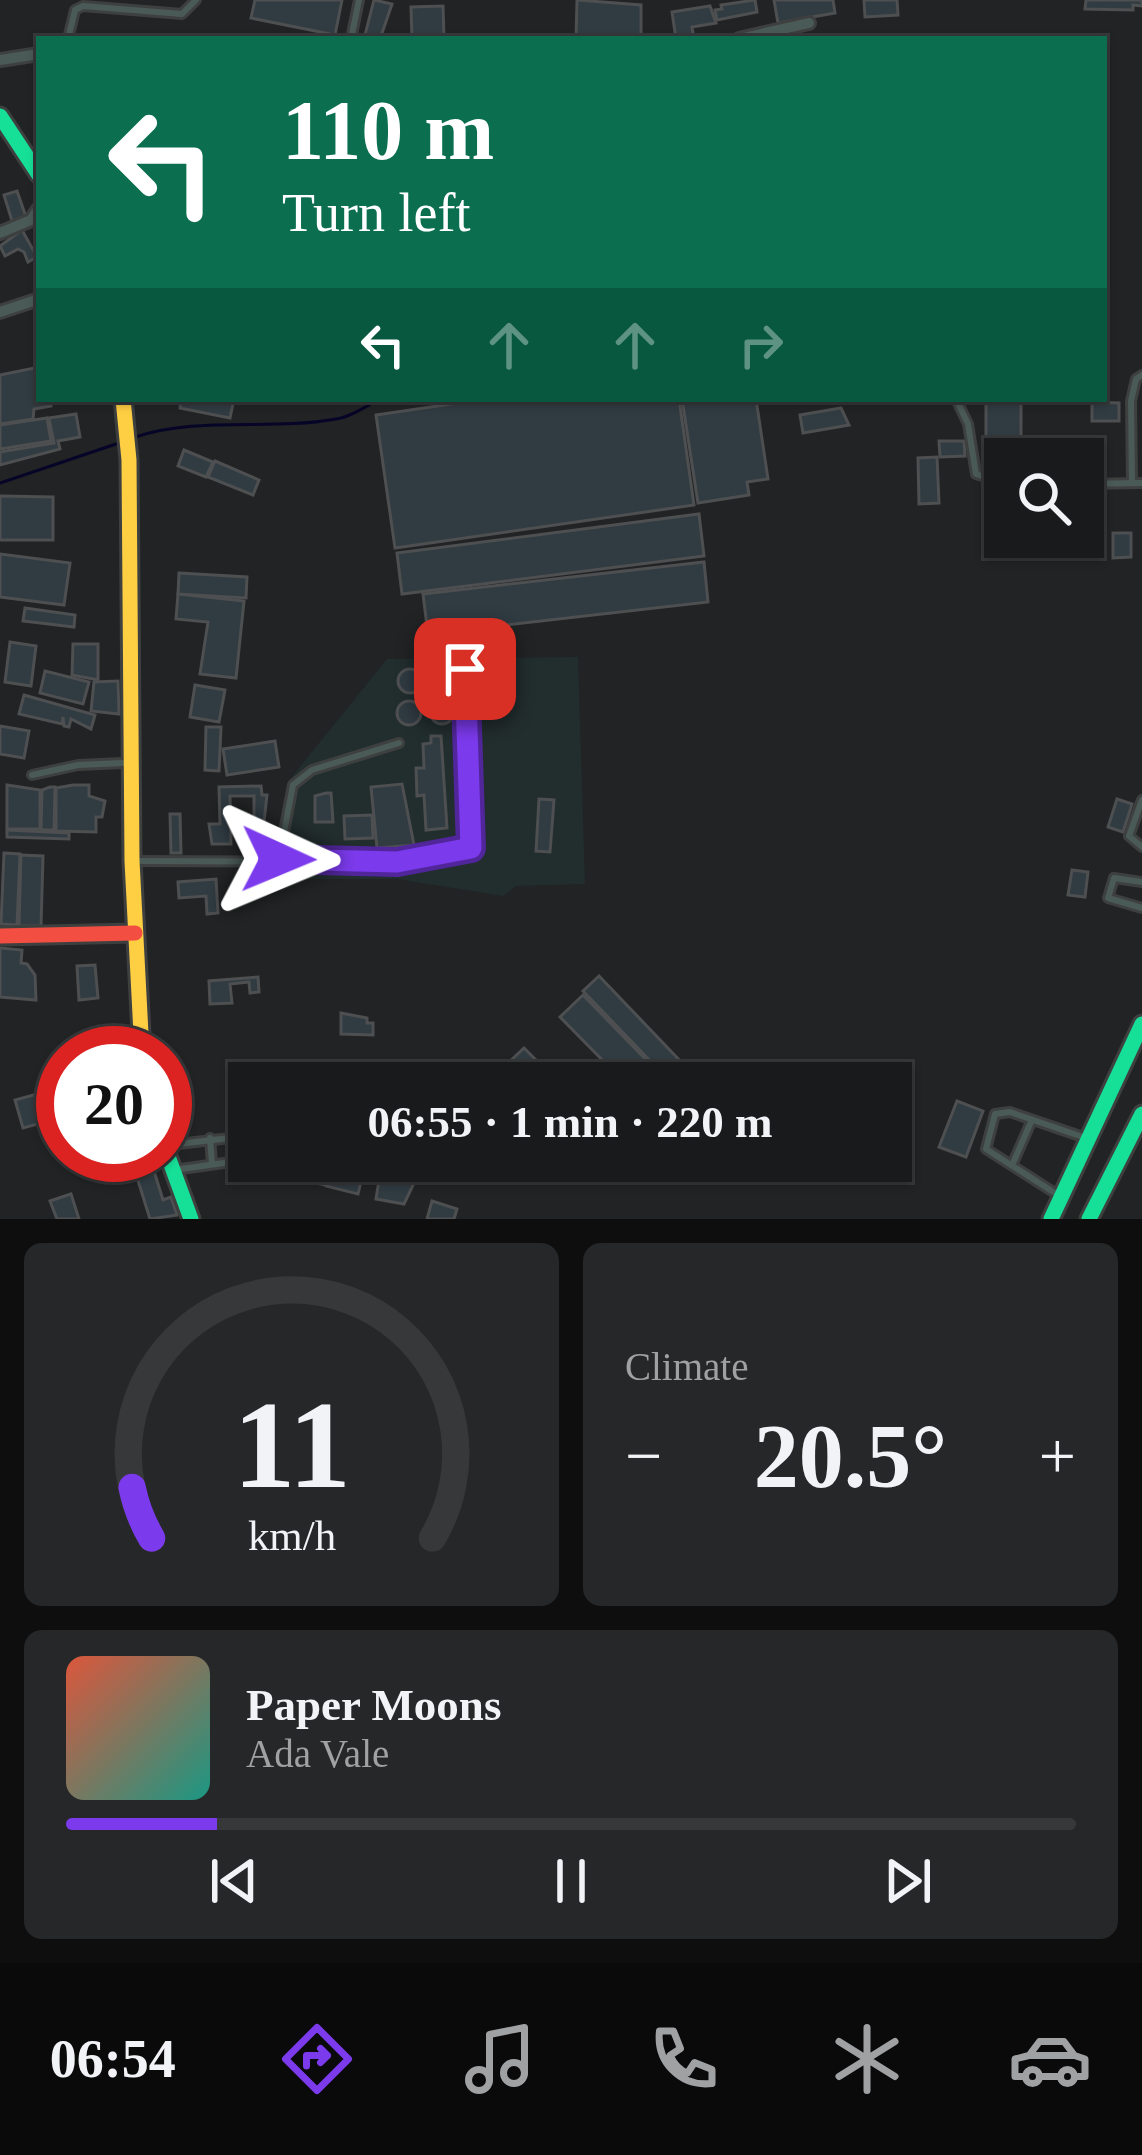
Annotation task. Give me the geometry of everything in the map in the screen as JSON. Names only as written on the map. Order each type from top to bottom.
[{"type":"main road","points":[[0,116],[36,170]]},
{"type":"main road","points":[[123,402],[130,460],[132,861],[140,1026]]},
{"type":"main road","points":[[0,936],[134,933]]},
{"type":"main road","points":[[1051,1219],[1142,1024]]},
{"type":"main road","points":[[1089,1219],[1142,1114]]},
{"type":"main road","points":[[177,1182],[191,1219]]},
{"type":"street","points":[[753,36],[809,23]]},
{"type":"street","points":[[0,60],[36,54]]},
{"type":"street","points":[[0,232],[32,220],[36,213]]},
{"type":"street","points":[[0,312],[36,300]]},
{"type":"lane","points":[[69,36],[75,10],[82,6],[166,16],[182,14],[196,0]]},
{"type":"lane","points":[[352,36],[359,0]]},
{"type":"lane","points":[[1132,483],[1131,400],[1136,379],[1142,375]]},
{"type":"lane","points":[[957,402],[968,424],[976,474],[984,476]]},
{"type":"lane","points":[[1104,484],[1142,483]]},
{"type":"lane","points":[[132,861],[397,862],[471,848],[465,669]]},
{"type":"lane","points":[[278,859],[293,785],[312,770],[398,743]]},
{"type":"lane","points":[[32,775],[78,765],[133,762]]},
{"type":"lane","points":[[1142,800],[1129,836],[1142,847]]},
{"type":"lane","points":[[1142,882],[1114,878],[1108,898],[1142,908]]},
{"type":"lane","points":[[1061,1196],[986,1150],[995,1114],[1010,1112],[1090,1140]]},
{"type":"lane","points":[[1013,1163],[1031,1121]]},
{"type":"lane","points":[[192,1142],[237,1136],[242,1158],[192,1168]]},
{"type":"lane","points":[[210,1138],[212,1165]]},
{"type":"shaded area","points":[[578,657],[585,884],[516,886],[503,896],[397,879],[266,879],[290,779],[387,659]]},
{"type":"building","points":[[255,0],[342,0],[335,35],[251,18]]},
{"type":"building","points":[[374,0],[392,4],[381,36],[365,36]]},
{"type":"building","points":[[577,0],[641,5],[641,36],[576,36]]},
{"type":"building","points":[[755,0],[757,12],[717,20],[715,10],[722,9],[721,5]]},
{"type":"building","points":[[774,0],[833,0],[835,13],[778,23]]},
{"type":"building","points":[[864,0],[897,0],[898,15],[865,17]]},
{"type":"building","points":[[1086,0],[1142,0],[1142,6],[1085,9]]},
{"type":"building","points":[[443,6],[444,36],[412,36],[411,7]]},
{"type":"building","points":[[710,6],[716,23],[692,27],[694,36],[676,36],[672,12]]},
{"type":"building","points":[[17,191],[26,217],[12,221],[4,195]]},
{"type":"building","points":[[22,230],[36,258],[28,262],[18,249],[5,256],[0,246]]},
{"type":"building","points":[[36,368],[36,402],[50,402],[51,406],[34,409],[33,419],[0,424],[0,375]]},
{"type":"building","points":[[181,402],[233,402],[230,418],[180,408]]},
{"type":"building","points":[[465,402],[679,402],[694,505],[395,548],[376,415]]},
{"type":"building","points":[[682,402],[756,402],[768,479],[747,482],[749,495],[698,503]]},
{"type":"building","points":[[986,402],[1021,402],[1021,438],[986,438]]},
{"type":"building","points":[[1092,402],[1119,403],[1119,421],[1092,421]]},
{"type":"building","points":[[841,408],[849,425],[803,433],[800,415]]},
{"type":"building","points":[[76,414],[80,437],[58,441],[60,449],[0,465],[0,452],[54,443],[49,418]]},
{"type":"building","points":[[47,418],[51,441],[0,449],[0,425]]},
{"type":"building","points":[[939,441],[964,441],[965,456],[940,457]]},
{"type":"building","points":[[184,450],[213,462],[206,477],[178,466]]},
{"type":"building","points":[[937,457],[939,503],[919,504],[918,458]]},
{"type":"building","points":[[215,461],[259,480],[253,495],[208,477]]},
{"type":"building","points":[[0,496],[53,497],[53,540],[0,540]]},
{"type":"building","points":[[699,514],[704,556],[402,594],[397,553]]},
{"type":"building","points":[[1113,533],[1131,533],[1131,557],[1113,558]]},
{"type":"building","points":[[0,554],[70,563],[64,605],[0,597]]},
{"type":"building","points":[[704,562],[708,602],[428,634],[423,594]]},
{"type":"building","points":[[179,573],[247,577],[246,598],[178,594]]},
{"type":"building","points":[[178,594],[244,601],[236,678],[200,674],[208,622],[176,619]]},
{"type":"building","points":[[25,608],[75,615],[74,627],[23,621]]},
{"type":"building","points":[[10,642],[36,646],[31,686],[5,682]]},
{"type":"building","points":[[73,644],[98,644],[98,680],[72,675]]},
{"type":"building","points":[[440,667],[453,680],[440,693],[427,680]]},
{"type":"building","points":[[410,669],[419,672],[419,690],[410,693],[401,690],[398,681],[401,672]]},
{"type":"building","points":[[45,671],[89,682],[83,704],[40,693]]},
{"type":"building","points":[[118,681],[119,714],[91,711],[94,682]]},
{"type":"building","points":[[195,685],[225,690],[219,722],[190,717]]},
{"type":"building","points":[[24,695],[95,715],[91,729],[71,719],[69,727],[64,726],[63,717],[62,724],[19,714]]},
{"type":"building","points":[[437,700],[447,700],[454,712],[447,724],[437,724],[430,717],[430,707]]},
{"type":"building","points":[[409,701],[421,713],[409,725],[397,713]]},
{"type":"building","points":[[0,726],[29,731],[24,758],[0,754]]},
{"type":"building","points":[[206,727],[221,727],[219,771],[205,770]]},
{"type":"building","points":[[431,736],[441,736],[447,828],[426,830],[416,768],[424,768],[423,744],[431,743]]},
{"type":"building","points":[[275,741],[279,767],[227,775],[223,749]]},
{"type":"building","points":[[402,784],[414,845],[377,848],[371,787]]},
{"type":"building","points":[[7,785],[40,790],[40,829],[7,829]]},
{"type":"building","points":[[89,785],[89,796],[105,801],[102,817],[96,817],[96,832],[56,831],[56,788]]},
{"type":"building","points":[[261,786],[262,795],[267,795],[264,822],[254,823],[254,796],[230,796],[231,844],[212,844],[209,824],[220,824],[219,787]]},
{"type":"building","points":[[55,787],[54,830],[41,830],[42,790]]},
{"type":"building","points":[[331,793],[333,822],[315,822],[315,796]]},
{"type":"building","points":[[539,799],[554,800],[550,852],[536,851]]},
{"type":"building","points":[[1117,799],[1132,804],[1123,832],[1108,827]]},
{"type":"building","points":[[170,814],[180,814],[181,853],[171,853]]},
{"type":"building","points":[[372,815],[373,838],[345,839],[344,816]]},
{"type":"building","points":[[7,830],[69,833],[69,839],[7,837]]},
{"type":"building","points":[[4,853],[20,854],[17,925],[1,924]]},
{"type":"building","points":[[21,855],[43,856],[41,926],[19,926]]},
{"type":"building","points":[[1072,870],[1088,872],[1085,897],[1068,895]]},
{"type":"building","points":[[216,879],[218,913],[207,914],[206,896],[179,898],[178,882]]},
{"type":"building","points":[[0,948],[22,950],[21,963],[35,975],[36,1000],[0,997]]},
{"type":"building","points":[[95,965],[98,998],[79,1000],[77,966]]},
{"type":"building","points":[[599,976],[681,1062],[651,1062],[583,991]]},
{"type":"building","points":[[258,977],[259,992],[250,993],[249,982],[230,984],[232,1003],[210,1004],[209,981]]},
{"type":"building","points":[[583,995],[648,1062],[604,1062],[560,1017]]},
{"type":"building","points":[[341,1013],[367,1018],[367,1023],[373,1023],[373,1035],[341,1034]]},
{"type":"building","points":[[524,1048],[538,1062],[509,1062]]},
{"type":"building","points":[[36,1094],[36,1124],[23,1128],[15,1100]]},
{"type":"building","points":[[957,1101],[983,1111],[966,1157],[939,1147]]},
{"type":"building","points":[[138,1182],[157,1182],[163,1200],[171,1197],[177,1215],[150,1219]]},
{"type":"building","points":[[327,1182],[361,1182],[358,1194],[326,1186]]},
{"type":"building","points":[[379,1182],[415,1182],[404,1204],[376,1199]]},
{"type":"building","points":[[71,1194],[79,1219],[57,1219],[50,1201]]},
{"type":"building","points":[[432,1201],[457,1209],[454,1219],[427,1219]]},
{"type":"waterway","points":[[136,437],[184,427],[336,419],[375,402]]},
{"type":"waterway","points":[[0,483],[116,444]]},
{"type":"traffic: fast","points":[[0,116],[36,170]]},
{"type":"traffic: fast","points":[[1051,1219],[1142,1024]]},
{"type":"traffic: fast","points":[[1089,1219],[1142,1114]]},
{"type":"traffic: fast","points":[[177,1182],[191,1219]]},
{"type":"traffic: slow","points":[[123,402],[129,460],[132,861],[141,1026]]},
{"type":"traffic: jam","points":[[0,936],[135,933]]},
{"type":"route","points":[[278,859],[397,862],[464,853],[471,848],[465,669]]}]
